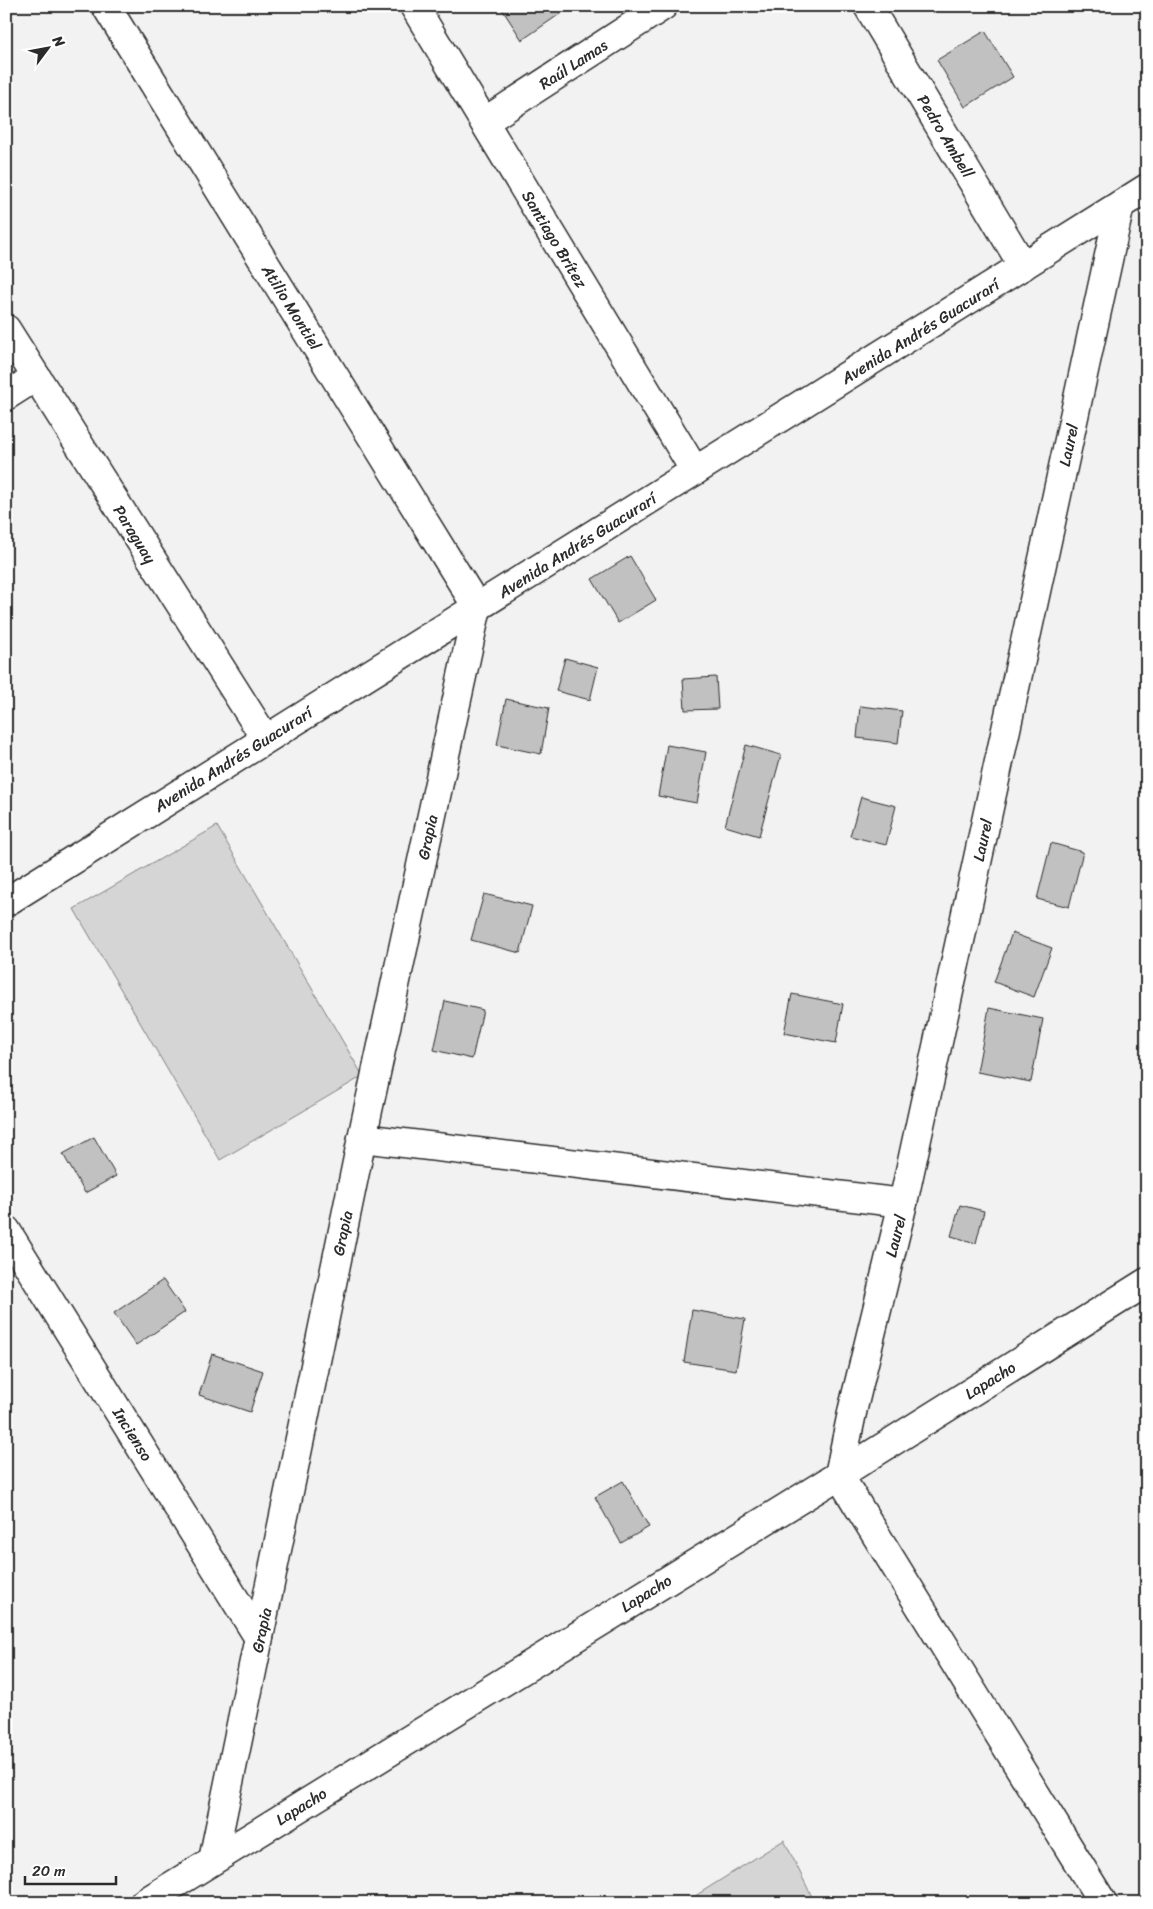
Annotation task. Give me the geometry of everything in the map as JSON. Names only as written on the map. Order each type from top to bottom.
[{"type":"street","name":"Atilio Montiel","points":[[106,6],[477,607]]},
{"type":"street","name":"Santiago Brítez","points":[[414,6],[695,471]]},
{"type":"street","name":"Raúl Lamas","points":[[484,122],[663,6]]},
{"type":"street","name":"Pedro Ambell","points":[[868,6],[1024,266]]},
{"type":"street","name":"Avenida Andrés Guacurarí","points":[[6,902],[265,738],[1147,188]]},
{"type":"street","name":"Laurel","points":[[839,1475],[853,1408],[903,1203],[1120,205]]},
{"type":"street","name":"Paraguay","points":[[6,328],[265,738]]},
{"type":"street","points":[[6,396],[36,377]]},
{"type":"street","name":"Grapia","points":[[213,1860],[362,1138],[477,607]]},
{"type":"street","points":[[362,1138],[903,1203]]},
{"type":"street","name":"Incienso","points":[[6,1230],[259,1638]]},
{"type":"street","name":"Lapacho","points":[[144,1903],[839,1475],[1147,1282]]},
{"type":"street","points":[[839,1475],[1103,1903]]},
{"type":"shaded area","points":[[217,826],[363,1076],[220,1160],[74,909]]},
{"type":"shaded area","points":[[784,1840],[815,1903],[684,1903]]},
{"type":"building","points":[[500,6],[570,6],[570,7],[522,40]]},
{"type":"building","points":[[985,31],[1013,77],[965,107],[937,60]]},
{"type":"building","points":[[630,556],[656,600],[618,623],[592,579]]},
{"type":"building","points":[[565,658],[598,667],[590,700],[556,691]]},
{"type":"building","points":[[716,677],[718,709],[685,710],[683,679]]},
{"type":"building","points":[[506,699],[549,708],[541,754],[497,745]]},
{"type":"building","points":[[860,706],[902,711],[898,743],[857,738]]},
{"type":"building","points":[[667,745],[706,752],[697,803],[658,796]]},
{"type":"building","points":[[746,745],[781,755],[759,836],[725,826]]},
{"type":"building","points":[[861,797],[896,806],[886,845],[850,836]]},
{"type":"building","points":[[1051,843],[1083,852],[1069,907],[1037,899]]},
{"type":"building","points":[[484,894],[532,906],[520,953],[471,940]]},
{"type":"building","points":[[1012,933],[1052,948],[1034,997],[994,982]]},
{"type":"building","points":[[792,994],[843,1004],[836,1043],[784,1033]]},
{"type":"building","points":[[445,1001],[483,1010],[472,1059],[434,1050]]},
{"type":"building","points":[[989,1008],[1043,1019],[1031,1082],[977,1072]]},
{"type":"building","points":[[94,1137],[116,1176],[85,1193],[63,1154]]},
{"type":"building","points":[[960,1205],[984,1211],[976,1243],[951,1236]]},
{"type":"building","points":[[163,1280],[185,1312],[136,1345],[114,1313]]},
{"type":"building","points":[[692,1310],[745,1319],[736,1370],[684,1362]]},
{"type":"building","points":[[212,1354],[263,1371],[250,1412],[199,1395]]},
{"type":"building","points":[[623,1481],[649,1527],[621,1543],[595,1497]]}]
